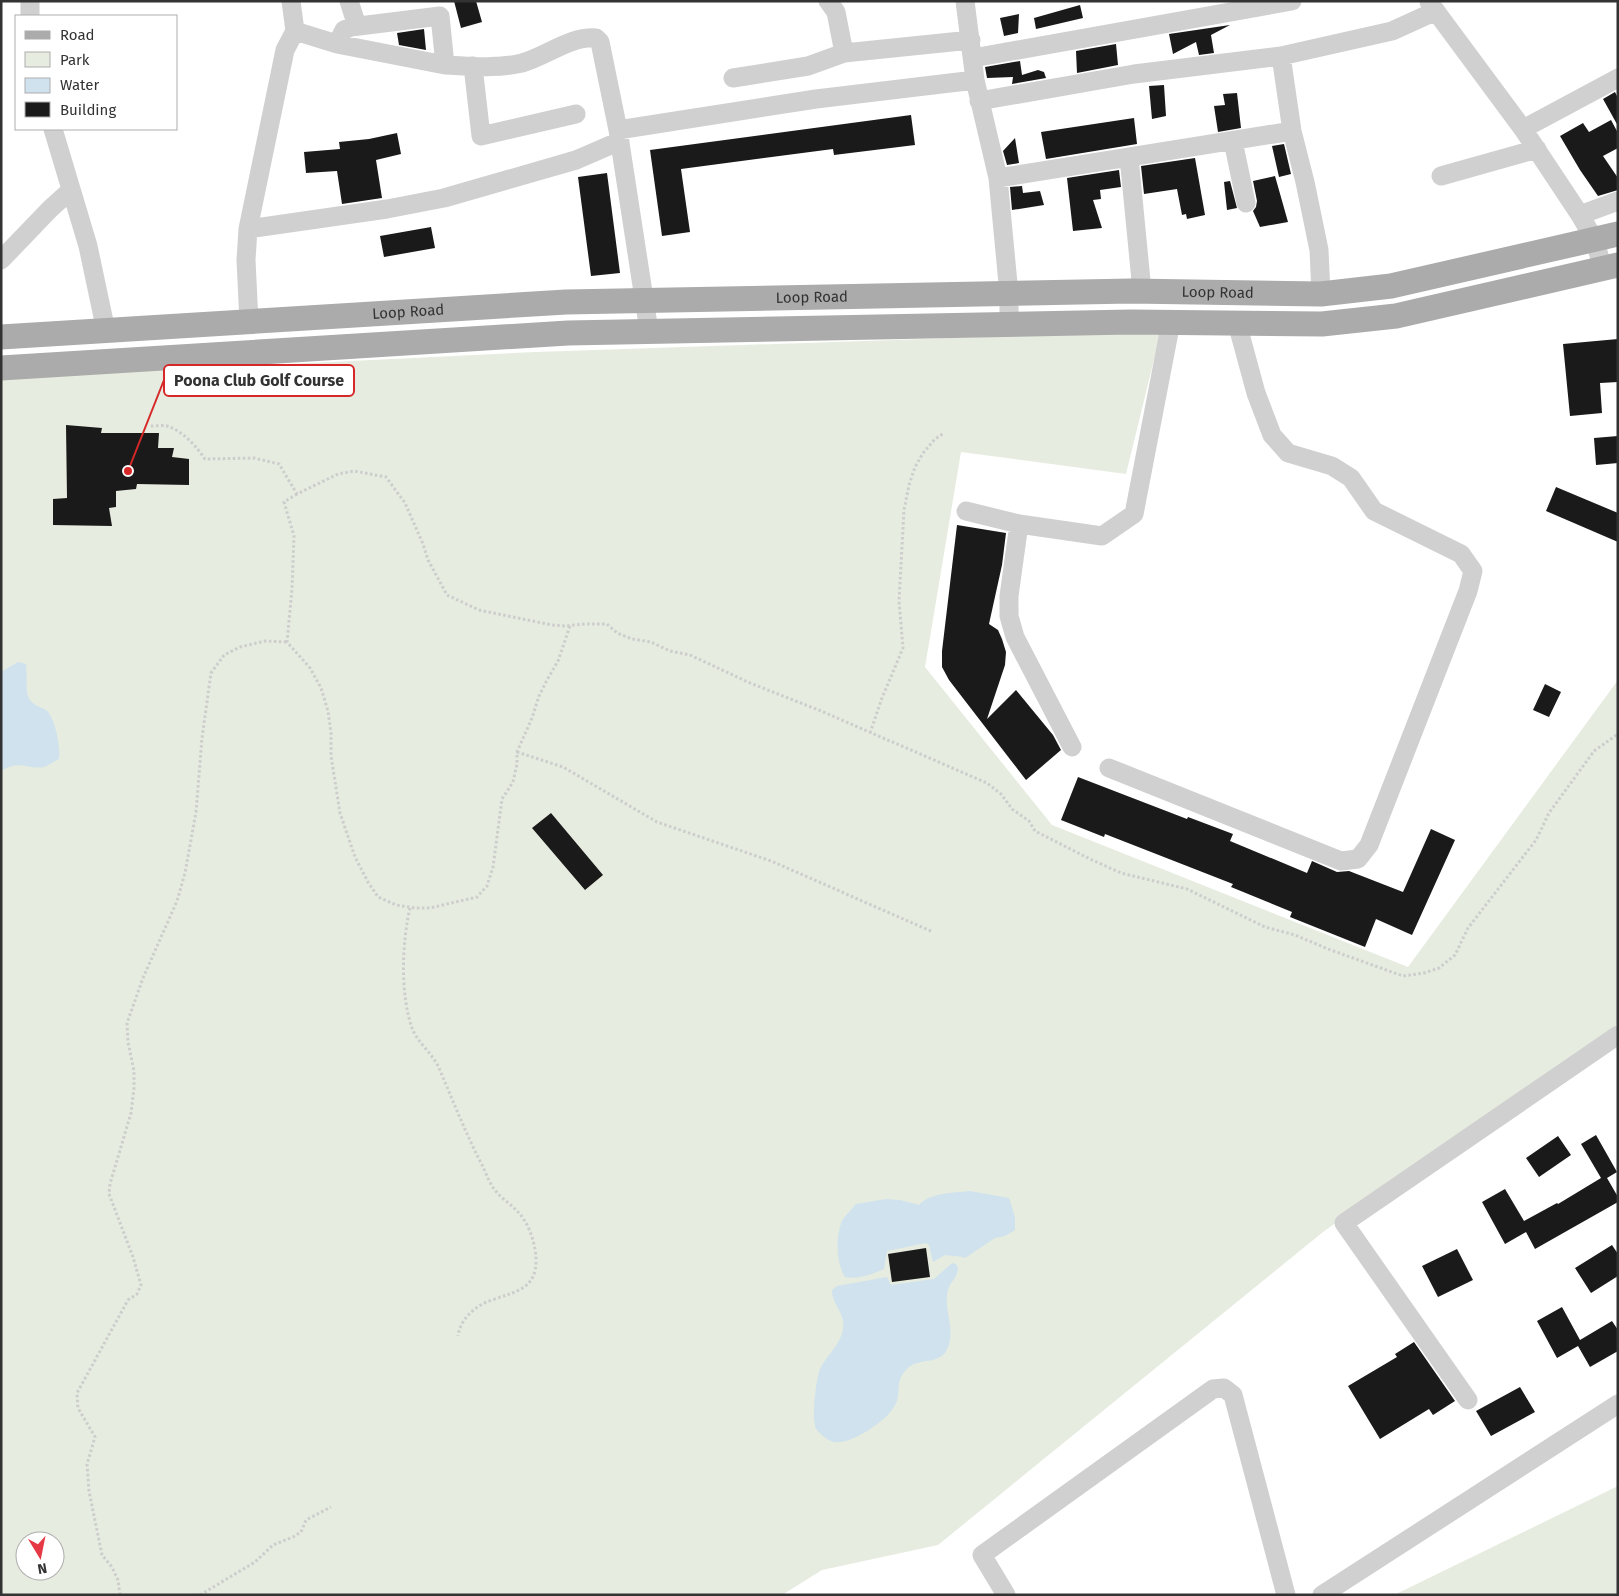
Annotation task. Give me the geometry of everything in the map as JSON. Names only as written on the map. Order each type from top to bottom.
[{"type":"main road","name":"Loop Road","points":[[1,337],[566,302],[1142,291],[1320,294],[1391,286],[1618,234]]},
{"type":"main road","name":"Loop Road","points":[[1,368],[568,333],[1172,322],[1322,324],[1396,316],[1610,266]]},
{"type":"street","points":[[30,1],[30,15]]},
{"type":"street","points":[[249,322],[246,260],[248,229],[285,50],[295,31],[291,1]]},
{"type":"street","points":[[349,1],[357,26]]},
{"type":"street","points":[[828,1],[836,12],[844,53]]},
{"type":"street","points":[[965,1],[975,80],[998,178],[1009,294],[1009,324]]},
{"type":"street","points":[[733,78],[808,66],[844,53],[972,49],[1292,1]]},
{"type":"street","points":[[979,101],[1134,74],[1281,56],[1392,31],[1432,6],[1523,129],[1580,215],[1610,266]]},
{"type":"street","points":[[338,44],[344,30],[440,9],[444,65]]},
{"type":"street","points":[[295,31],[338,44],[444,65],[497,68],[524,62],[588,37],[596,38],[600,42],[619,135],[649,332]]},
{"type":"street","points":[[1281,56],[1292,132],[1305,182],[1318,250],[1320,294]]},
{"type":"street","points":[[473,66],[481,136],[576,114]]},
{"type":"street","points":[[1523,129],[1618,78]]},
{"type":"street","points":[[248,229],[387,209],[444,198],[576,160],[619,135],[807,100],[975,80]]},
{"type":"street","points":[[53,130],[88,246],[106,331]]},
{"type":"street","points":[[998,178],[1292,132]]},
{"type":"street","points":[[1233,141],[1246,202]]},
{"type":"street","points":[[1440,176],[1536,149]]},
{"type":"street","points":[[1129,158],[1142,291]]},
{"type":"street","points":[[1,260],[71,190]]},
{"type":"street","points":[[1580,215],[1618,201]]},
{"type":"street","points":[[966,512],[1019,524],[1102,536],[1134,514],[1172,322]]},
{"type":"street","points":[[1109,768],[1341,861],[1358,859],[1369,845],[1468,591],[1473,571],[1461,554],[1374,511],[1351,478],[1332,466],[1288,453],[1272,435],[1256,393],[1237,323]]},
{"type":"street","points":[[1019,524],[1009,596],[1009,616],[1015,637],[1072,747]]},
{"type":"street","points":[[1468,1400],[1344,1223],[1618,1035]]},
{"type":"street","points":[[1006,1595],[982,1555],[1213,1389],[1224,1388],[1233,1394],[1286,1595]]},
{"type":"street","points":[[1322,1595],[1618,1404]]},
{"type":"path","points":[[151,426],[166,425],[179,432],[198,448],[206,459],[254,458],[279,464],[297,494]]},
{"type":"path","points":[[870,733],[903,648],[898,601],[904,510],[909,484],[914,467],[923,453],[944,433]]},
{"type":"path","points":[[287,642],[294,536],[284,502],[338,474],[354,471],[386,477],[406,503],[428,560],[447,594],[479,610],[552,625],[607,624],[617,633],[651,642],[670,650],[690,654],[750,683],[821,711],[987,784],[1001,794],[1012,809],[1029,821],[1035,831],[1056,843],[1121,873],[1187,889],[1265,927],[1295,935],[1403,976],[1424,973],[1439,968],[1455,955],[1468,928],[1536,840],[1549,813],[1594,751],[1618,734]]},
{"type":"path","points":[[120,1595],[118,1580],[112,1567],[102,1555],[88,1480],[87,1464],[94,1437],[78,1408],[77,1393],[128,1300],[137,1294],[141,1285],[130,1248],[109,1194],[110,1184],[131,1113],[134,1088],[134,1071],[128,1042],[127,1023],[143,978],[177,901],[185,873],[196,812],[202,738],[211,673],[224,655],[240,647],[265,641],[287,642],[310,668],[321,688],[328,711],[331,733],[331,756],[338,805],[347,837],[368,882],[378,897],[396,905],[410,908],[430,908],[477,897],[487,886],[493,866],[502,799],[513,782],[517,764],[517,752],[532,718],[539,696],[558,661],[570,626]]},
{"type":"path","points":[[517,752],[563,767],[657,822],[771,861],[933,932]]},
{"type":"path","points":[[410,908],[404,941],[404,968],[406,997],[412,1029],[439,1067],[493,1189],[524,1220],[534,1244],[536,1271],[531,1282],[514,1293],[491,1300],[464,1319],[459,1327],[458,1336]]},
{"type":"path","points":[[200,1595],[255,1562],[273,1545],[293,1538],[301,1532],[306,1520],[331,1507]]},
{"type":"green space","points":[[1161,331],[1126,474],[961,452],[925,667],[1052,825],[1408,967],[1618,680],[1618,1024],[1323,1232],[938,1545],[822,1570],[782,1595],[1,1595],[1,378],[536,352]]},
{"type":"green space","points":[[1618,1486],[1618,1595],[1394,1595]]},
{"type":"water","points":[[18,662],[26,664],[29,699],[46,710],[55,726],[59,759],[44,767],[19,765],[1,771],[1,672]]},
{"type":"water","points":[[970,1191],[1009,1198],[1015,1217],[1015,1230],[1005,1236],[995,1238],[965,1258],[945,1255],[933,1262],[929,1245],[926,1243],[887,1251],[884,1269],[870,1275],[845,1277],[838,1257],[840,1226],[843,1219],[856,1204],[886,1199],[900,1200],[919,1205],[936,1195]]},
{"type":"water","points":[[952,1263],[956,1264],[958,1268],[956,1276],[949,1286],[947,1295],[951,1334],[945,1353],[935,1359],[912,1365],[907,1369],[900,1379],[897,1402],[890,1413],[876,1425],[849,1440],[834,1442],[825,1438],[817,1430],[814,1420],[817,1383],[821,1367],[839,1341],[843,1329],[841,1313],[832,1295],[832,1290],[837,1286],[887,1277],[891,1285],[934,1279]]},
{"type":"building","points":[[454,1],[476,1],[482,22],[461,28]]},
{"type":"building","points":[[1080,5],[1083,18],[1036,29],[1034,18]]},
{"type":"building","points":[[1019,14],[1018,33],[1004,36],[1000,18]]},
{"type":"building","points":[[1230,25],[1211,35],[1214,53],[1199,55],[1196,42],[1173,54],[1169,34]]},
{"type":"building","points":[[424,29],[426,50],[399,45],[397,33]]},
{"type":"building","points":[[1116,44],[1118,65],[1077,73],[1076,51]]},
{"type":"building","points":[[1020,61],[1022,75],[1038,70],[1044,72],[1046,78],[1012,84],[1013,77],[987,78],[985,67]]},
{"type":"building","points":[[1164,85],[1166,116],[1152,119],[1149,86]]},
{"type":"building","points":[[1615,92],[1618,98],[1618,126],[1603,99]]},
{"type":"building","points":[[1237,93],[1241,128],[1218,132],[1214,106],[1225,105],[1223,94]]},
{"type":"building","points":[[911,115],[915,145],[834,155],[833,149],[681,169],[690,232],[662,236],[650,150]]},
{"type":"building","points":[[1134,118],[1137,144],[1046,159],[1041,132]]},
{"type":"building","points":[[1611,120],[1618,133],[1618,148],[1603,156],[1618,178],[1618,190],[1598,196],[1560,136],[1583,123],[1589,132]]},
{"type":"building","points":[[397,133],[401,154],[376,160],[382,198],[342,204],[337,171],[306,173],[304,152],[340,149],[339,142],[369,139]]},
{"type":"building","points":[[1015,138],[1019,163],[1007,165],[1003,151]]},
{"type":"building","points":[[1284,144],[1291,174],[1279,177],[1272,146]]},
{"type":"building","points":[[1195,158],[1205,215],[1187,219],[1186,214],[1182,215],[1177,189],[1144,194],[1141,166]]},
{"type":"building","points":[[1119,170],[1121,187],[1100,190],[1101,199],[1093,200],[1102,228],[1073,231],[1067,178]]},
{"type":"building","points":[[607,173],[620,273],[591,276],[578,177]]},
{"type":"building","points":[[1275,176],[1288,222],[1260,227],[1253,211],[1257,201],[1253,181]]},
{"type":"building","points":[[1230,181],[1237,208],[1227,210],[1224,182]]},
{"type":"building","points":[[1022,186],[1023,193],[1040,191],[1044,205],[1012,210],[1010,187]]},
{"type":"building","points":[[431,227],[435,248],[384,257],[380,236]]},
{"type":"building","points":[[1618,339],[1618,382],[1600,383],[1602,413],[1570,416],[1563,344]]},
{"type":"building","points":[[66,425],[102,428],[101,433],[159,433],[158,448],[174,448],[172,457],[189,459],[189,485],[137,484],[136,489],[116,491],[116,507],[109,508],[112,526],[53,525],[53,499],[67,498]]},
{"type":"building","points":[[1618,436],[1618,463],[1596,465],[1594,438]]},
{"type":"building","points":[[1556,487],[1618,513],[1618,542],[1546,511]]},
{"type":"building","points":[[957,525],[1006,533],[1002,565],[989,624],[998,630],[1002,639],[1006,652],[1005,665],[987,719],[1016,690],[1053,735],[1061,750],[1026,780],[949,680],[942,667],[942,651]]},
{"type":"building","points":[[1545,684],[1561,692],[1549,717],[1533,710]]},
{"type":"building","points":[[1078,777],[1187,819],[1188,817],[1233,834],[1230,841],[1307,873],[1312,861],[1337,872],[1349,871],[1403,892],[1431,829],[1455,840],[1412,935],[1376,919],[1365,947],[1290,917],[1292,912],[1231,887],[1233,884],[1105,834],[1104,837],[1061,820]]},
{"type":"building","points":[[551,813],[603,875],[585,890],[532,828]]},
{"type":"building","points":[[1596,1135],[1617,1172],[1607,1178],[1618,1197],[1618,1202],[1535,1249],[1526,1232],[1505,1244],[1482,1202],[1505,1189],[1524,1221],[1558,1204],[1601,1178],[1581,1144]]},
{"type":"building","points":[[1558,1136],[1571,1155],[1539,1177],[1526,1158]]},
{"type":"building","points":[[1612,1245],[1618,1254],[1618,1276],[1591,1293],[1575,1268]]},
{"type":"building","points":[[926,1248],[930,1277],[892,1282],[888,1254]]},
{"type":"building","points":[[1457,1249],[1473,1280],[1438,1297],[1422,1266]]},
{"type":"building","points":[[1562,1307],[1580,1340],[1612,1321],[1618,1330],[1618,1351],[1590,1367],[1578,1346],[1557,1358],[1537,1321]]},
{"type":"building","points":[[1414,1342],[1455,1401],[1433,1415],[1429,1409],[1380,1439],[1348,1386],[1397,1357],[1395,1354]]},
{"type":"building","points":[[1520,1387],[1535,1412],[1491,1436],[1476,1411]]},
{"type":"place","name":"Poona Club Golf Course","points":[[128,471]]}]
